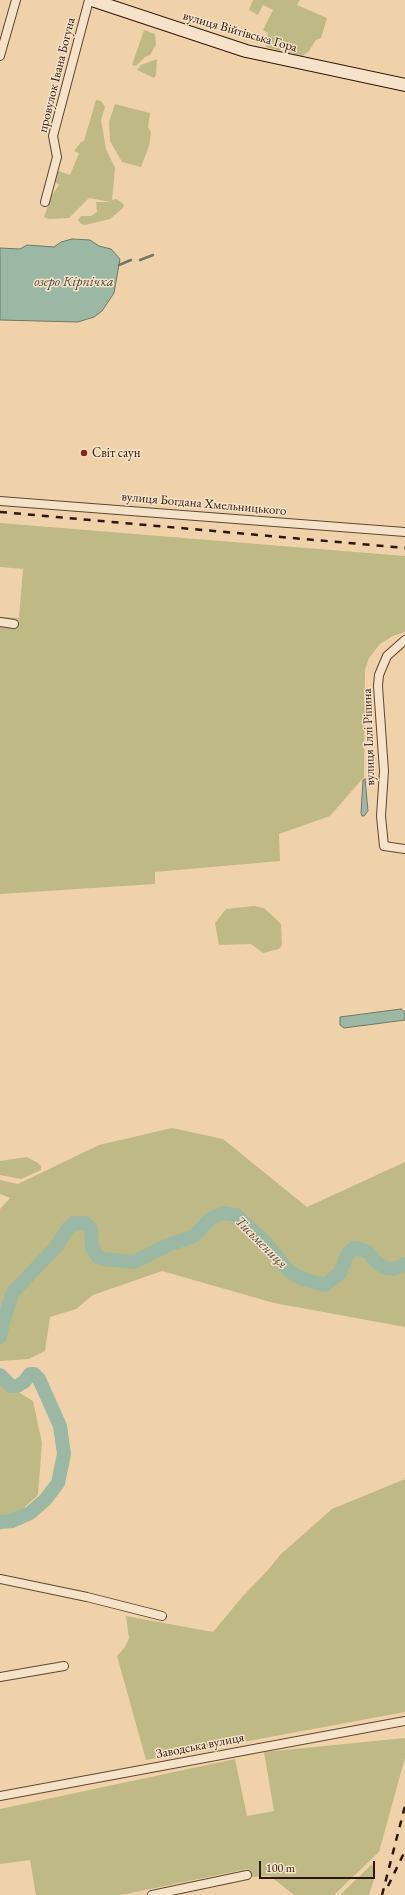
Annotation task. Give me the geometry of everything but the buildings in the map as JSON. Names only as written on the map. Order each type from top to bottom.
[{"type":"street","points":[[0,56],[16,0]]},
{"type":"street","name":"провулок Івана Богуна","points":[[45,202],[57,157],[53,136],[89,0]]},
{"type":"street","name":"вулиця Війтівська Гора","points":[[92,0],[246,51],[405,85]]},
{"type":"street","name":"вулиця Богдана Хмельницького","points":[[0,500],[405,532]]},
{"type":"street","points":[[0,622],[14,624]]},
{"type":"street","name":"вулиця Іллі Ріпина","points":[[405,640],[387,656],[379,675],[378,686],[384,771],[381,816],[384,846],[405,849]]},
{"type":"street","points":[[0,1580],[87,1597],[162,1616]]},
{"type":"street","points":[[0,1677],[64,1666]]},
{"type":"street","name":"Заводська вулиця","points":[[0,1796],[405,1721]]},
{"type":"street","points":[[152,1895],[247,1875]]},
{"type":"shaded area","points":[[253,0],[300,0],[297,5],[327,18],[321,38],[316,40],[309,51],[302,56],[286,52],[287,45],[282,44],[280,51],[266,47],[268,33],[263,30],[273,10],[263,5],[258,15],[249,10]]},
{"type":"shaded area","points":[[144,30],[155,34],[156,45],[150,55],[145,57],[136,66],[132,65]]},
{"type":"shaded area","points":[[157,59],[156,75],[154,78],[137,70],[141,65]]},
{"type":"shaded area","points":[[96,100],[101,101],[105,107],[101,120],[106,149],[115,168],[112,200],[116,199],[121,202],[124,205],[123,208],[110,219],[85,225],[81,224],[78,220],[81,216],[91,216],[97,212],[96,202],[110,202],[89,198],[69,218],[49,219],[44,217],[52,195],[59,185],[55,182],[57,173],[59,171],[70,175],[79,153],[74,151],[81,142],[84,141]]},
{"type":"shaded area","points":[[115,104],[150,113],[148,127],[151,132],[149,146],[141,167],[122,162],[110,141],[109,122]]},
{"type":"shaded area","points":[[0,523],[405,556],[405,632],[393,636],[380,644],[369,658],[365,670],[364,777],[330,816],[279,834],[280,861],[155,872],[155,884],[0,894],[0,617],[19,618],[23,569],[0,567]]},
{"type":"shaded area","points":[[254,906],[264,908],[281,924],[282,945],[279,949],[263,953],[251,944],[219,945],[215,923],[226,909]]},
{"type":"shaded area","points":[[172,1128],[223,1139],[307,1207],[405,1162],[405,1327],[274,1303],[162,1271],[93,1295],[76,1309],[50,1317],[45,1351],[29,1359],[0,1361],[0,1209],[10,1198],[0,1194],[0,1180],[18,1184],[99,1145]]},
{"type":"shaded area","points":[[27,1157],[38,1163],[41,1166],[41,1170],[21,1179],[0,1175],[0,1161]]},
{"type":"shaded area","points":[[0,1381],[33,1401],[42,1443],[38,1495],[0,1530]]},
{"type":"shaded area","points":[[405,1479],[405,1712],[146,1760],[117,1656],[125,1647],[129,1638],[126,1616],[213,1632],[280,1555],[332,1509]]},
{"type":"shaded area","points":[[405,1738],[405,1758],[379,1852],[334,1895],[294,1895],[270,1876],[251,1877],[247,1869],[121,1895],[36,1895],[30,1860],[0,1864],[0,1809],[235,1759],[247,1816],[274,1811],[264,1752]]},
{"type":"shaded area","points":[[372,1864],[375,1876],[369,1895],[340,1895]]},
{"type":"water","name":"озеро Кірпічка","points":[[72,239],[90,240],[99,246],[111,249],[120,259],[114,293],[102,311],[94,317],[78,322],[0,320],[0,248],[20,249],[27,245],[54,247],[61,242]]},
{"type":"water","points":[[365,779],[368,811],[364,816],[362,816],[363,780]]},
{"type":"water","points":[[401,1009],[405,1012],[405,1020],[344,1028],[340,1025],[340,1017]]},
{"type":"waterway","points":[[140,260],[153,255]]},
{"type":"waterway","points":[[119,265],[131,260]]},
{"type":"waterway","name":"Тисьмениця","points":[[0,1337],[3,1322],[13,1292],[56,1247],[68,1228],[75,1223],[85,1223],[91,1229],[92,1248],[98,1257],[104,1259],[134,1262],[168,1245],[194,1236],[210,1219],[223,1213],[236,1215],[264,1241],[289,1271],[302,1279],[325,1285],[340,1273],[348,1253],[355,1248],[368,1252],[376,1262],[385,1268],[394,1269],[405,1264]]},
{"type":"waterway","name":"Тисьмениця","points":[[0,1375],[11,1386],[17,1386],[24,1382],[30,1374],[34,1374],[39,1379],[60,1426],[64,1454],[58,1483],[45,1500],[30,1513],[12,1521],[0,1522]]},
{"type":"railway","points":[[0,512],[405,548]]},
{"type":"railway","points":[[382,1895],[405,1806]]},
{"type":"railway","points":[[388,1886],[405,1851]]},
{"type":"place","name":"Світ саун","points":[[84,453]]}]
